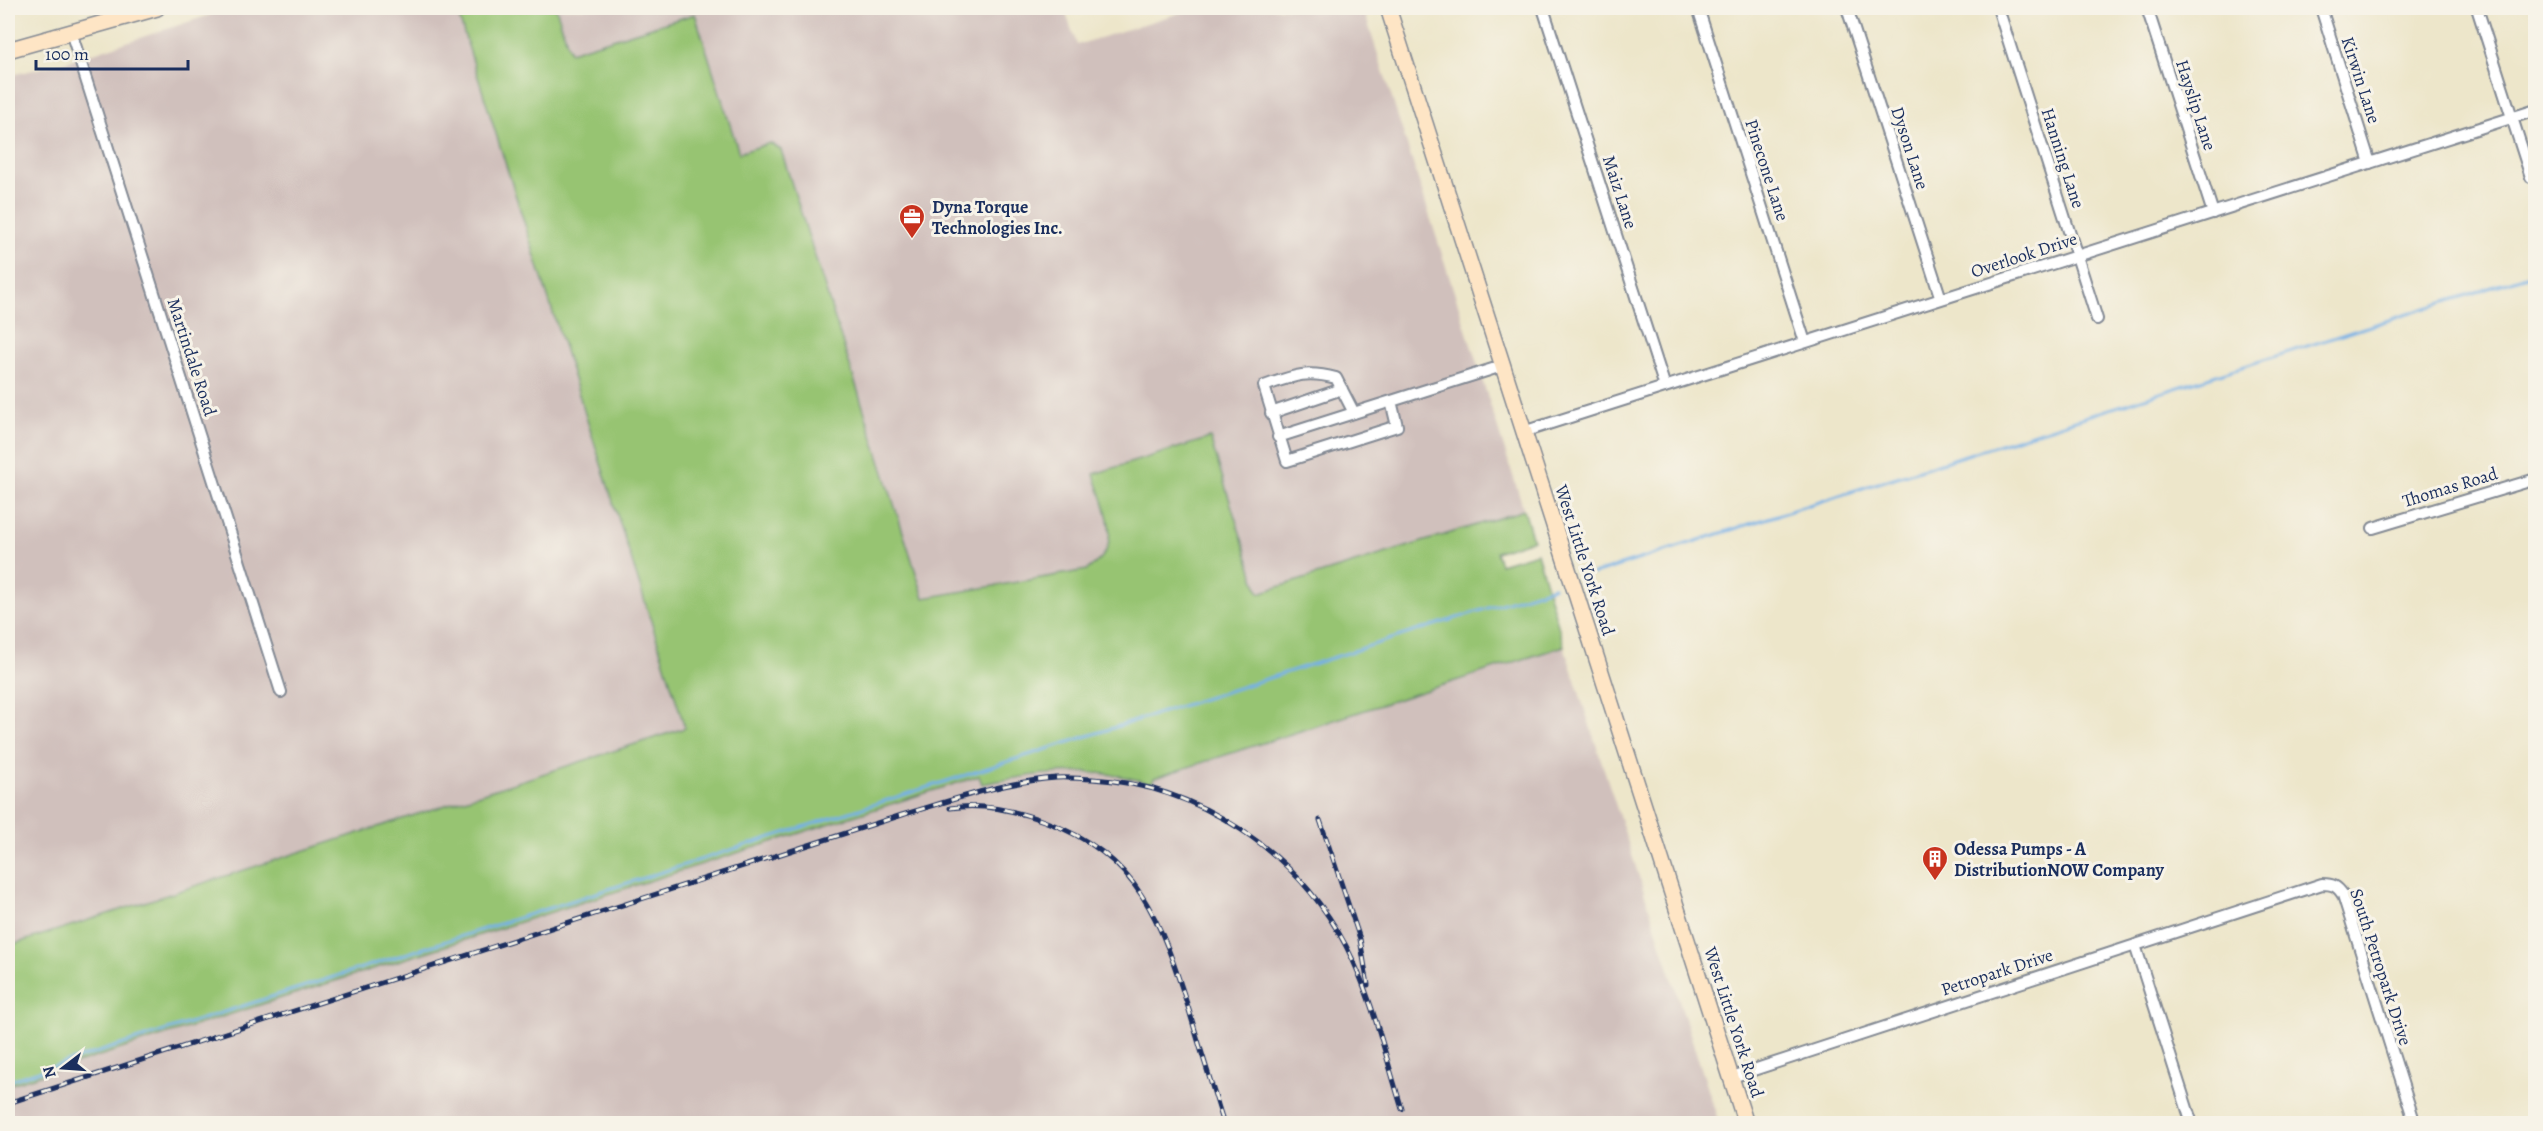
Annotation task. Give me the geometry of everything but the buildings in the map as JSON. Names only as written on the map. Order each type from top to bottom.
[{"type":"main road","points":[[8,50],[157,8]]},
{"type":"main road","name":"West Little York Road","points":[[1388,8],[1746,1124]]},
{"type":"street","name":"Maiz Lane","points":[[1544,8],[1665,387]]},
{"type":"street","name":"Pinecone Lane","points":[[1698,8],[1805,342]]},
{"type":"street","name":"Dyson Lane","points":[[1847,8],[1941,299]]},
{"type":"street","name":"Hanning Lane","points":[[1998,8],[2097,319]]},
{"type":"street","name":"Hayslip Lane","points":[[2147,8],[2213,213]]},
{"type":"street","name":"Kirwin Lane","points":[[2321,8],[2370,163]]},
{"type":"street","points":[[2477,8],[2531,177]]},
{"type":"street","name":"Martindale Road","points":[[71,32],[281,693]]},
{"type":"street","name":"Overlook Drive","points":[[1523,432],[2535,110]]},
{"type":"street","points":[[1278,437],[1502,366]]},
{"type":"street","points":[[1354,413],[1336,378],[1316,373],[1295,376],[1264,386],[1278,437],[1286,460],[1290,462],[1397,426],[1391,401]]},
{"type":"street","points":[[1272,413],[1342,389]]},
{"type":"street","name":"Thomas Road","points":[[2373,528],[2535,479]]},
{"type":"street","name":"South Petropark Drive","points":[[2272,901],[2322,884],[2332,884],[2338,887],[2343,896],[2415,1124]]},
{"type":"street","name":"Petropark Drive","points":[[1731,1077],[2272,901]]},
{"type":"street","points":[[2135,945],[2192,1124]]},
{"type":"shaded area","points":[[231,8],[456,8],[685,728],[8,946],[8,76],[63,63]]},
{"type":"shaded area","points":[[556,8],[1064,8],[1077,45],[1195,8],[1363,8],[1524,510],[1258,594],[1209,438],[1094,474],[1109,524],[1109,543],[1102,558],[1087,570],[924,598],[781,150],[770,143],[739,153],[695,14],[570,52]]},
{"type":"shaded area","points":[[1564,646],[1719,1123],[8,1124],[8,1085],[980,775],[983,784],[1033,775],[1067,772],[1154,778]]},
{"type":"green space","points":[[456,8],[556,8],[570,52],[695,14],[739,153],[770,143],[781,150],[924,598],[1087,570],[1102,557],[1109,538],[1107,516],[1094,474],[1210,438],[1259,593],[1524,510],[1533,540],[1496,552],[1500,564],[1537,553],[1564,646],[1154,778],[1152,783],[1107,774],[1076,772],[1028,776],[982,784],[979,776],[8,1085],[8,946],[685,728]]},
{"type":"waterway","points":[[1593,574],[2536,273]]},
{"type":"waterway","points":[[8,1081],[1554,587]]},
{"type":"railway","points":[[8,1103],[902,815],[1017,783],[1065,778],[1132,784],[1170,794],[1206,810],[1241,830],[1272,853],[1301,881],[1325,912],[1355,965],[1371,1005],[1402,1109]]},
{"type":"railway","points":[[950,808],[974,806],[998,808],[1044,821],[1076,835],[1103,852],[1124,873],[1142,895],[1168,948],[1224,1124]]},
{"type":"railway","points":[[1320,820],[1360,939],[1368,985]]},
{"type":"place","name":"Dyna Torque Technologies Inc.","points":[[912,240]]},
{"type":"place","name":"Odessa Pumps - A DistributionNOW Company","points":[[1935,882]]}]
